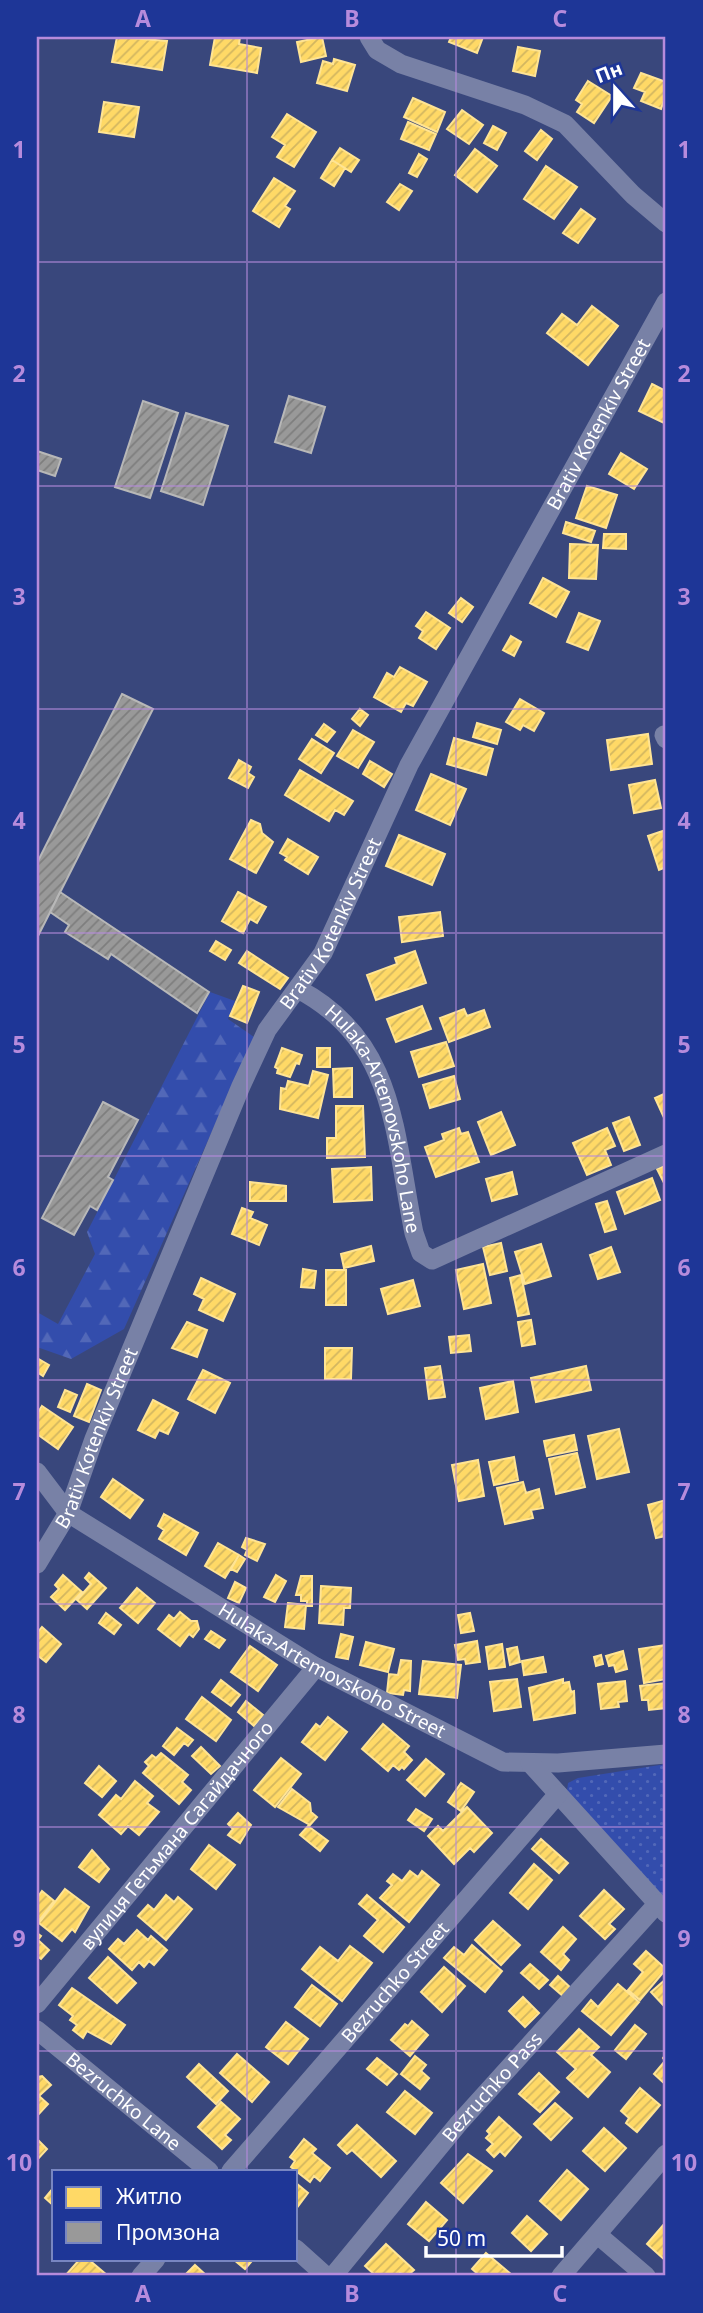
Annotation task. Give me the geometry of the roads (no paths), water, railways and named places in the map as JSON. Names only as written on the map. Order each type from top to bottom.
[{"type":"street","points":[[369,37],[377,50],[401,64],[525,105],[565,124],[633,195],[666,223]]},
{"type":"street","name":"Brativ Kotenkiv Street","points":[[37,1564],[68,1513],[94,1439],[241,1086],[267,1030],[323,953],[409,765],[666,302]]},
{"type":"street","name":"Hulaka-Artemovskoho Lane","points":[[298,989],[344,1020],[364,1043],[385,1086],[414,1233],[421,1253],[432,1260],[666,1154]]},
{"type":"street","name":"Hulaka-Artemovskoho Street","points":[[37,1472],[68,1513],[316,1667],[503,1762],[530,1763],[666,1754]]},
{"type":"street","name":"вулиця Гетьмана Сагайдачного","points":[[37,2004],[316,1667]]},
{"type":"street","points":[[530,1763],[662,1909]]},
{"type":"street","name":"Bezruchko Street","points":[[232,2170],[558,1794]]},
{"type":"street","name":"Bezruchko Pass","points":[[333,2276],[459,2123],[662,1909]]},
{"type":"street","name":"Bezruchko Lane","points":[[37,2030],[208,2170]]},
{"type":"street","points":[[561,2276],[666,2154]]},
{"type":"street","points":[[598,2235],[646,2276]]},
{"type":"street","points":[[298,2251],[326,2276]]},
{"type":"street","points":[[141,2276],[155,2260]]}]
